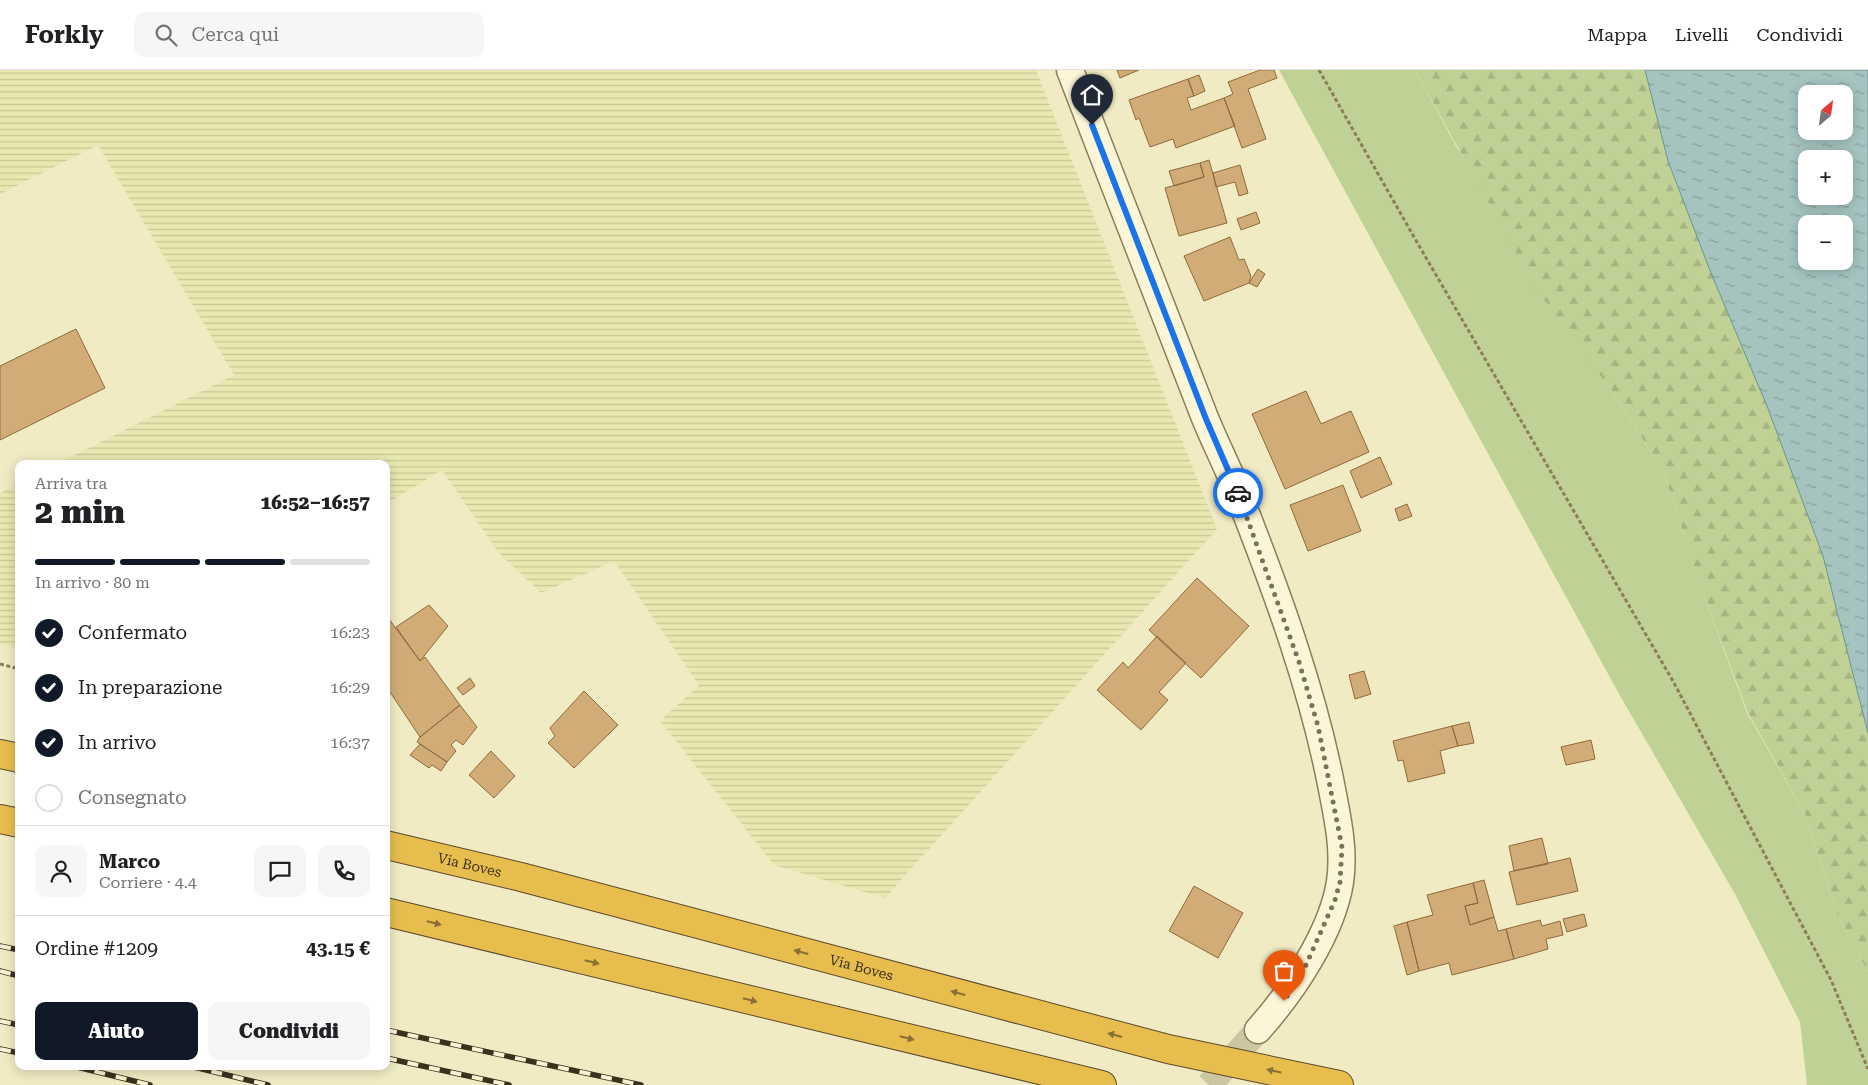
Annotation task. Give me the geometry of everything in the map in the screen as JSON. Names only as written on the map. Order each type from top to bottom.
[{"type":"highway","points":[[0,754],[15,757]]},
{"type":"highway","points":[[0,818],[15,822]]},
{"type":"highway","name":"Via Boves","points":[[390,846],[521,877],[1168,1049],[1338,1085]]},
{"type":"highway","points":[[390,913],[1102,1085]]},
{"type":"street","points":[[1070,70],[1202,410],[1241,501],[1299,662],[1325,752],[1342,847],[1340,882],[1321,935],[1306,965],[1284,1001],[1258,1030]]},
{"type":"path","points":[[1319,70],[1422,253],[1673,681],[1832,980],[1868,1069]]},
{"type":"path","points":[[0,664],[15,668]]},
{"type":"green space","points":[[0,70],[1036,70],[1217,529],[885,898],[774,865],[660,721],[699,685],[614,561],[541,593],[498,552],[442,470],[390,502],[390,460],[65,460],[234,375],[98,145],[0,194]]},
{"type":"green space","points":[[1279,70],[1415,70],[1456,146],[1664,473],[1700,585],[1747,713],[1805,814],[1837,914],[1868,972],[1868,1085],[1807,1085],[1800,1022],[1735,894],[1619,694]]},
{"type":"green space","points":[[1415,70],[1645,70],[1668,161],[1711,273],[1767,406],[1823,556],[1868,733],[1868,972],[1837,914],[1805,814],[1748,713],[1700,585],[1664,473],[1612,391],[1536,289]]},
{"type":"green space","points":[[15,485],[15,648],[0,644],[0,493]]},
{"type":"water","points":[[1645,70],[1868,70],[1868,733],[1823,556],[1767,406],[1711,273],[1668,161]]},
{"type":"building","points":[[1117,70],[1139,70],[1120,78]]},
{"type":"building","points":[[1260,70],[1274,70],[1277,78],[1248,89],[1266,139],[1242,148],[1224,98],[1233,94],[1228,82]]},
{"type":"building","points":[[1199,75],[1205,91],[1194,96],[1188,79]]},
{"type":"building","points":[[1188,79],[1194,96],[1187,98],[1191,110],[1224,98],[1235,126],[1176,148],[1173,139],[1150,147],[1139,118],[1136,120],[1129,100]]},
{"type":"building","points":[[1209,160],[1227,223],[1179,236],[1165,188],[1204,177],[1200,163]]},
{"type":"building","points":[[1200,163],[1204,177],[1174,186],[1169,171]]},
{"type":"building","points":[[1240,165],[1248,193],[1239,196],[1235,182],[1216,187],[1213,173]]},
{"type":"building","points":[[1256,212],[1260,223],[1241,230],[1237,219]]},
{"type":"building","points":[[1230,237],[1239,260],[1244,259],[1251,276],[1249,283],[1204,301],[1184,256]]},
{"type":"building","points":[[1258,269],[1265,274],[1257,287],[1249,283]]},
{"type":"building","points":[[76,329],[105,388],[0,440],[0,366]]},
{"type":"building","points":[[1306,391],[1321,424],[1351,411],[1369,452],[1285,489],[1252,414]]},
{"type":"building","points":[[1380,457],[1392,484],[1361,498],[1350,471]]},
{"type":"building","points":[[1343,485],[1361,531],[1308,551],[1290,505]]},
{"type":"building","points":[[1407,504],[1412,516],[1399,521],[1395,509]]},
{"type":"building","points":[[1197,578],[1249,626],[1201,678],[1149,630]]},
{"type":"building","points":[[429,605],[448,626],[420,661],[396,627]]},
{"type":"building","points":[[390,620],[420,661],[425,657],[460,705],[420,737],[390,692]]},
{"type":"building","points":[[1157,636],[1186,663],[1159,692],[1168,700],[1141,730],[1097,690],[1123,662],[1128,668]]},
{"type":"building","points":[[1364,671],[1371,694],[1355,699],[1349,675]]},
{"type":"building","points":[[470,678],[475,686],[463,695],[457,688]]},
{"type":"building","points":[[584,691],[618,725],[574,768],[548,743],[555,736],[550,728]]},
{"type":"building","points":[[460,705],[477,727],[463,745],[456,740],[451,745],[456,751],[447,762],[417,742],[420,737]]},
{"type":"building","points":[[1469,722],[1474,743],[1458,746],[1452,726]]},
{"type":"building","points":[[1452,726],[1458,746],[1440,751],[1445,773],[1408,782],[1403,760],[1398,761],[1393,741]]},
{"type":"building","points":[[1591,740],[1595,759],[1566,765],[1561,747]]},
{"type":"building","points":[[420,744],[447,762],[441,771],[432,765],[429,768],[410,755]]},
{"type":"building","points":[[491,751],[515,776],[494,798],[469,775]]},
{"type":"building","points":[[1542,838],[1548,864],[1514,871],[1509,846]]},
{"type":"building","points":[[1570,858],[1578,891],[1517,905],[1509,872]]},
{"type":"building","points":[[1484,880],[1494,917],[1470,925],[1465,906],[1478,903],[1473,883]]},
{"type":"building","points":[[1473,883],[1478,903],[1465,906],[1470,925],[1494,917],[1498,931],[1506,929],[1514,959],[1452,975],[1449,963],[1419,971],[1407,922],[1433,915],[1427,895]]},
{"type":"building","points":[[1194,886],[1243,913],[1218,958],[1169,931]]},
{"type":"building","points":[[1584,914],[1587,926],[1567,932],[1563,919]]},
{"type":"building","points":[[1540,920],[1542,926],[1560,921],[1563,935],[1546,939],[1548,949],[1514,959],[1506,929]]},
{"type":"building","points":[[1407,922],[1419,971],[1407,975],[1394,926]]},
{"type":"tunnel","points":[[1209,1085],[1258,1030]]},
{"type":"railway","points":[[0,946],[15,949]]},
{"type":"railway","points":[[0,971],[15,975]]},
{"type":"railway","points":[[0,1021],[15,1024]]},
{"type":"railway","points":[[390,1031],[641,1085]]},
{"type":"railway","points":[[0,1049],[15,1052]]},
{"type":"railway","points":[[390,1059],[509,1085]]},
{"type":"railway","points":[[89,1070],[150,1085]]},
{"type":"railway","points":[[206,1070],[268,1085]]},
{"type":"way so far","points":[[1238,493],[1299,662],[1323,743],[1342,847],[1340,882],[1335,900],[1306,965],[1284,1001]]},
{"type":"route","points":[[1092,125],[1206,419],[1238,493]]}]
